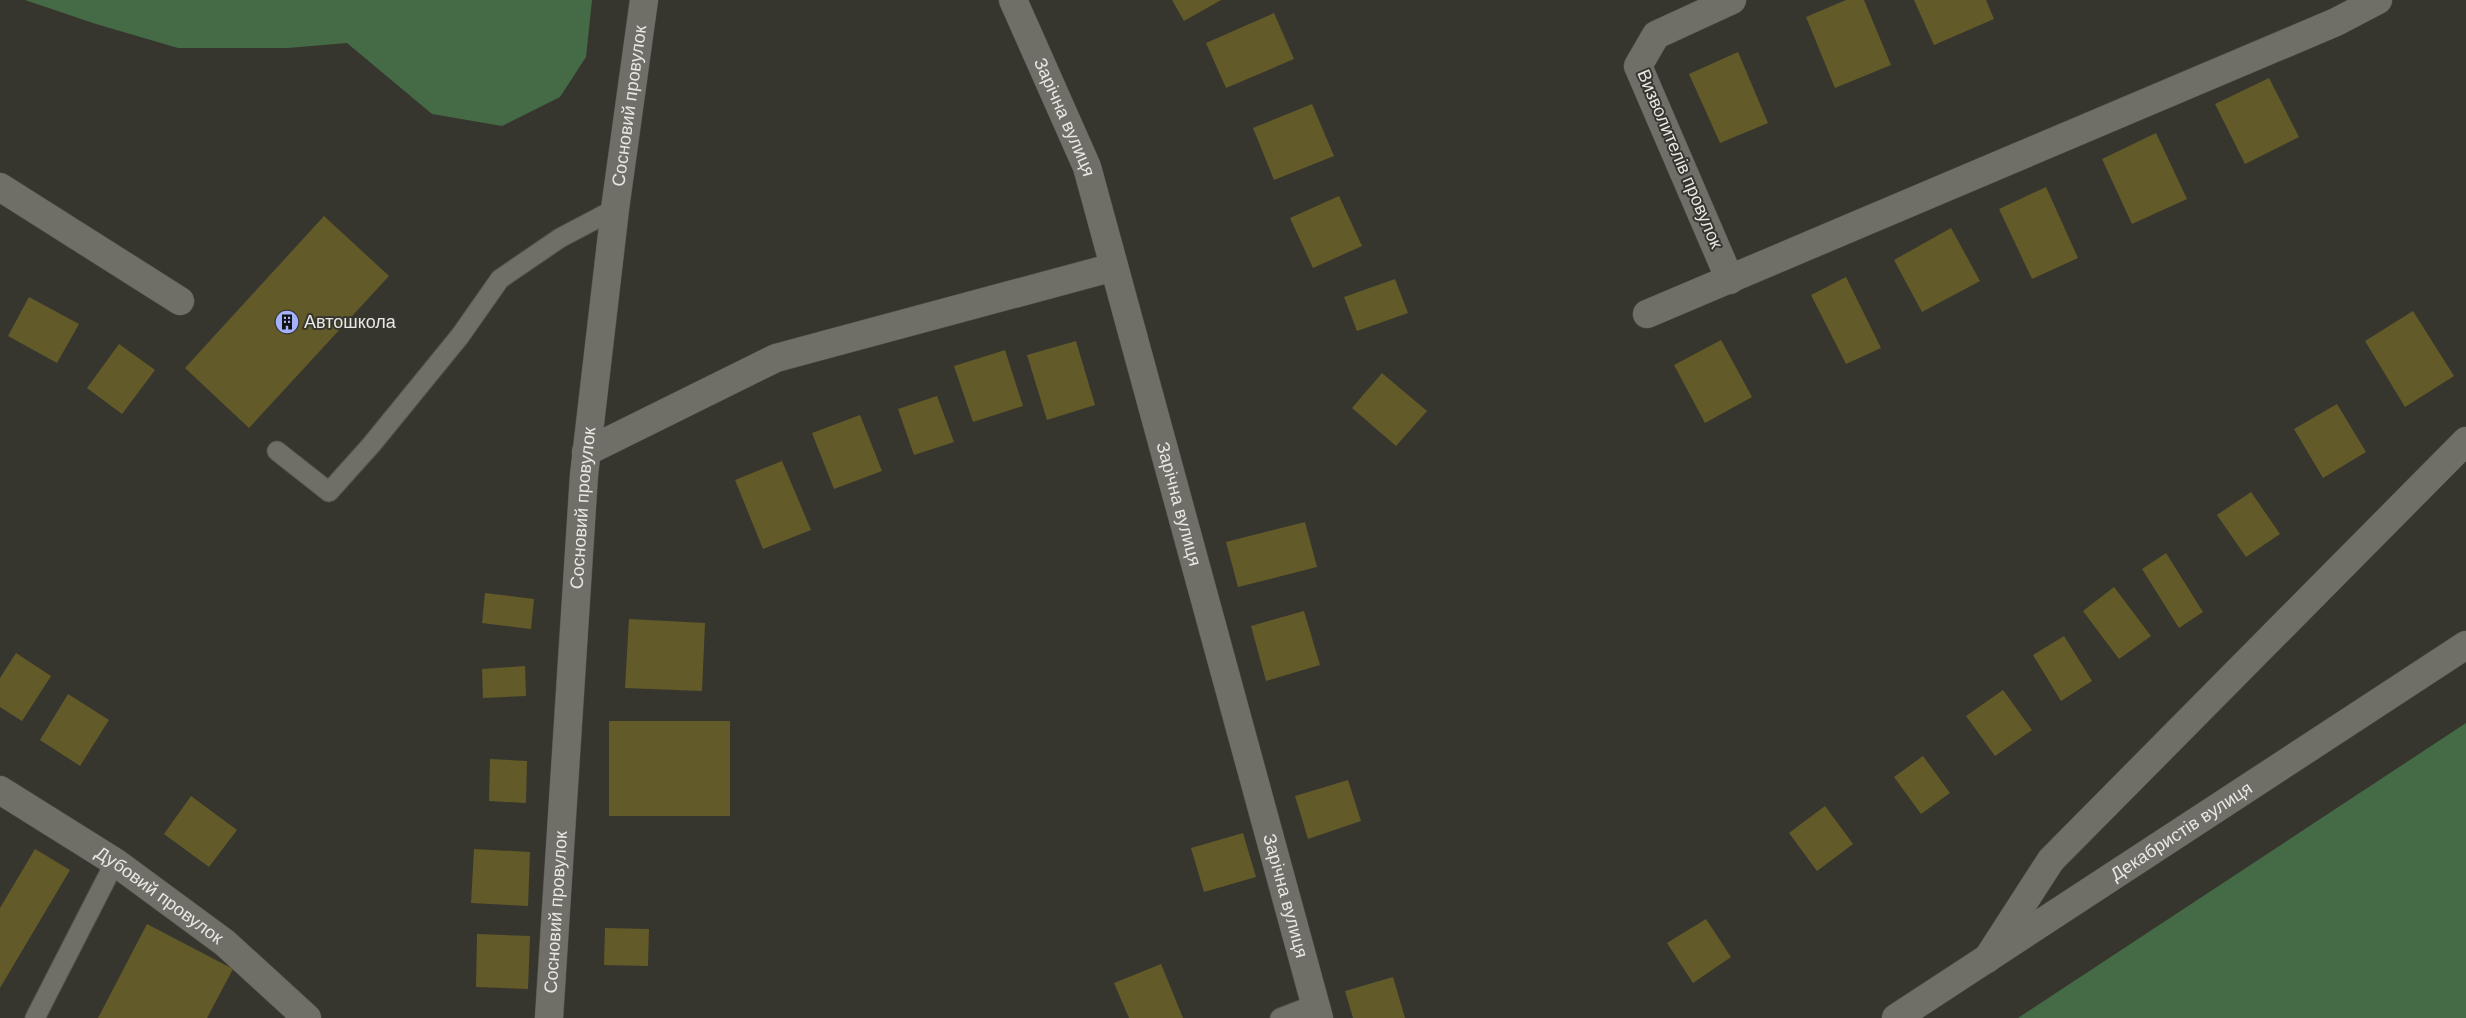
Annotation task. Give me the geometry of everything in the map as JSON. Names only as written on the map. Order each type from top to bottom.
[{"type":"street","name":"Сосновий провулок","points":[[550,1018],[586,452],[615,209],[644,0]]},
{"type":"street","name":"Зарічна вулиця","points":[[1013,0],[1087,167],[1318,1011]]},
{"type":"street","name":"Визволителів провулок","points":[[1730,280],[1638,66],[1656,35],[1732,0]]},
{"type":"street","points":[[1648,314],[2336,22],[2378,0]]},
{"type":"street","points":[[0,187],[180,301]]},
{"type":"street","points":[[586,452],[776,358],[1114,267]]},
{"type":"street","points":[[1988,959],[2051,860],[2466,441]]},
{"type":"street","name":"Декабристів вулиця","points":[[1896,1018],[2466,644]]},
{"type":"street","name":"Дубовий провулок","points":[[0,790],[115,862],[225,942],[307,1018]]},
{"type":"lane","points":[[278,451],[329,492],[372,444],[460,336],[500,279],[560,238],[615,209]]},
{"type":"lane","points":[[35,1018],[115,862]]},
{"type":"lane","points":[[1280,1018],[1318,1011]]},
{"type":"green space","points":[[25,0],[592,0],[586,57],[560,97],[502,126],[432,114],[347,43],[288,48],[178,48],[96,24]]},
{"type":"green space","points":[[2466,723],[2466,1018],[2018,1018]]},
{"type":"building","points":[[1172,0],[1221,0],[1184,21]]},
{"type":"building","points":[[1846,0],[1864,0],[1891,65],[1835,88],[1806,17]]},
{"type":"building","points":[[1914,0],[1986,0],[1994,19],[1934,45]]},
{"type":"building","points":[[1274,13],[1294,59],[1226,88],[1206,43]]},
{"type":"building","points":[[1738,52],[1768,123],[1720,143],[1689,74]]},
{"type":"building","points":[[2269,78],[2299,137],[2245,164],[2215,104]]},
{"type":"building","points":[[1312,104],[1334,156],[1274,180],[1253,128]]},
{"type":"building","points":[[2156,133],[2187,199],[2132,224],[2102,159]]},
{"type":"building","points":[[2046,187],[2078,258],[2032,279],[1999,209]]},
{"type":"building","points":[[1339,196],[1362,246],[1313,268],[1290,218]]},
{"type":"building","name":"Автошкола","points":[[324,216],[389,276],[249,428],[185,368]]},
{"type":"building","points":[[1951,228],[1980,281],[1922,312],[1894,260]]},
{"type":"building","points":[[1846,277],[1881,348],[1846,364],[1811,295]]},
{"type":"building","points":[[1395,279],[1408,313],[1357,331],[1344,297]]},
{"type":"building","points":[[29,297],[79,324],[57,363],[8,336]]},
{"type":"building","points":[[2413,311],[2454,376],[2405,407],[2365,341]]},
{"type":"building","points":[[1721,340],[1752,397],[1705,423],[1674,365]]},
{"type":"building","points":[[1076,341],[1095,405],[1047,420],[1027,355]]},
{"type":"building","points":[[119,344],[155,370],[122,414],[87,388]]},
{"type":"building","points":[[1005,350],[1023,406],[973,422],[954,366]]},
{"type":"building","points":[[1382,373],[1427,411],[1396,446],[1352,408]]},
{"type":"building","points":[[937,396],[954,442],[914,455],[898,409]]},
{"type":"building","points":[[2337,404],[2366,452],[2323,478],[2294,429]]},
{"type":"building","points":[[860,415],[882,471],[834,489],[812,433]]},
{"type":"building","points":[[782,461],[811,530],[763,549],[735,480]]},
{"type":"building","points":[[2251,492],[2280,534],[2246,557],[2217,515]]},
{"type":"building","points":[[1305,522],[1317,567],[1238,587],[1226,542]]},
{"type":"building","points":[[2166,553],[2203,612],[2179,628],[2142,569]]},
{"type":"building","points":[[2114,587],[2151,636],[2119,659],[2083,611]]},
{"type":"building","points":[[485,593],[534,599],[531,629],[482,623]]},
{"type":"building","points":[[1304,611],[1320,665],[1266,681],[1251,626]]},
{"type":"building","points":[[629,619],[705,623],[702,691],[625,688]]},
{"type":"building","points":[[2064,636],[2092,681],[2061,701],[2033,655]]},
{"type":"building","points":[[16,653],[51,676],[22,721],[0,707],[0,678]]},
{"type":"building","points":[[525,666],[526,696],[483,698],[482,669]]},
{"type":"building","points":[[2003,690],[2032,730],[1995,756],[1966,716]]},
{"type":"building","points":[[68,694],[109,720],[80,766],[40,740]]},
{"type":"building","points":[[609,721],[730,721],[730,816],[609,816]]},
{"type":"building","points":[[1923,756],[1950,793],[1921,814],[1894,777]]},
{"type":"building","points":[[490,759],[527,761],[526,803],[489,801]]},
{"type":"building","points":[[1348,780],[1361,821],[1308,839],[1295,796]]},
{"type":"building","points":[[191,796],[237,830],[209,867],[164,834]]},
{"type":"building","points":[[1825,806],[1853,844],[1817,871],[1789,833]]},
{"type":"building","points":[[1243,833],[1256,877],[1204,892],[1191,848]]},
{"type":"building","points":[[35,849],[70,870],[0,988],[0,908]]},
{"type":"building","points":[[474,849],[530,852],[528,906],[471,903]]},
{"type":"building","points":[[1706,919],[1731,957],[1693,983],[1667,943]]},
{"type":"building","points":[[147,924],[233,969],[207,1018],[98,1018]]},
{"type":"building","points":[[605,928],[649,929],[648,966],[604,965]]},
{"type":"building","points":[[477,934],[530,936],[528,989],[476,987]]},
{"type":"building","points":[[1161,964],[1183,1018],[1129,1018],[1114,983]]},
{"type":"building","points":[[1393,977],[1405,1018],[1353,1018],[1345,991]]},
{"type":"place","name":"Автошкола","points":[[287,322]]}]
